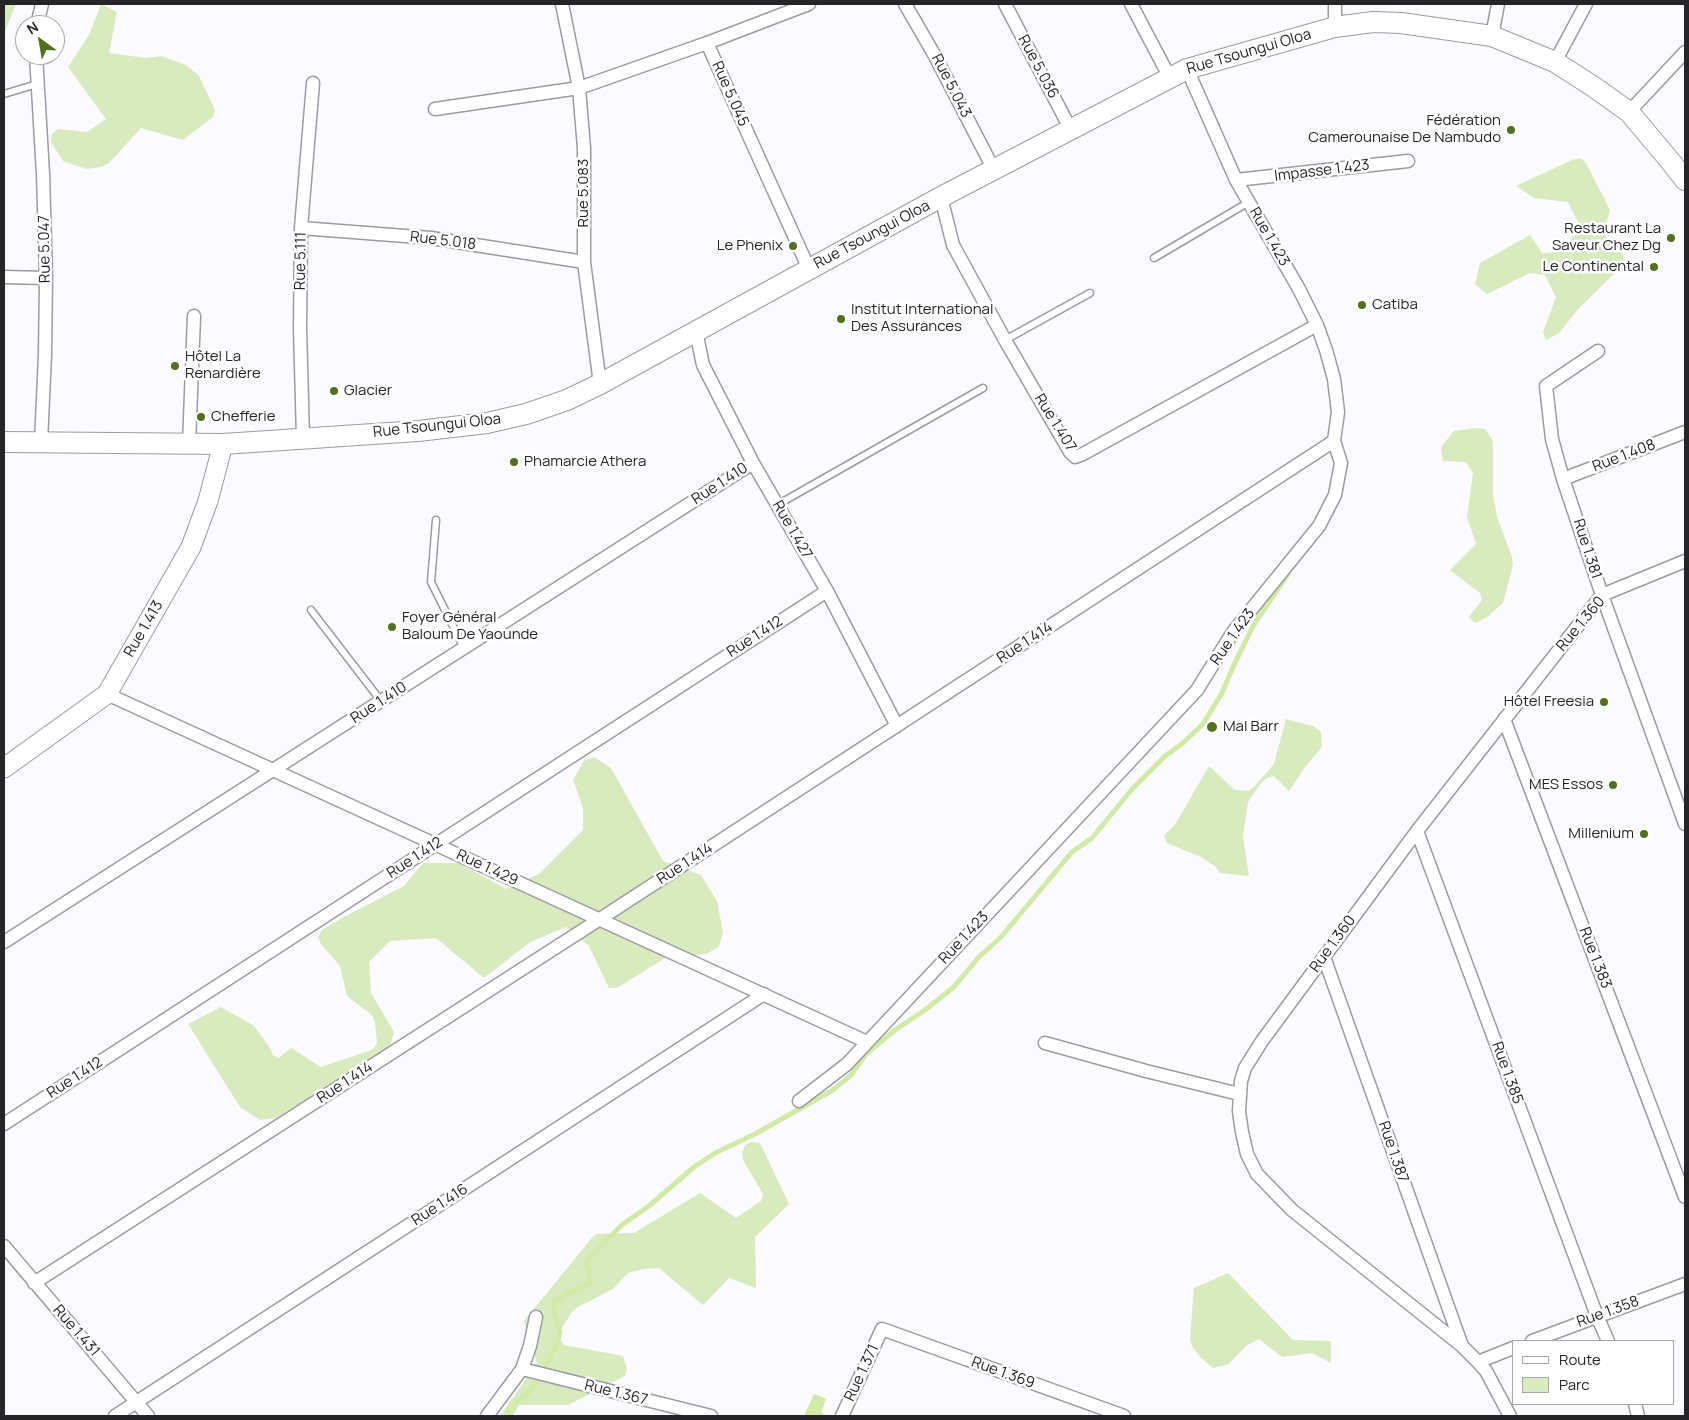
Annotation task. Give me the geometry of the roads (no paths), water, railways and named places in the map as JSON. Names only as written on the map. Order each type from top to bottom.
[{"type":"main road","name":"Rue Tsoungui Oloa","points":[[4,442],[223,444],[418,431],[487,423],[526,414],[567,400],[600,384],[941,197],[1178,73],[1335,27],[1373,22],[1401,23],[1492,36],[1555,62],[1629,112],[1685,180]]},
{"type":"street","name":"Rue 5.083","points":[[562,4],[579,88],[584,148],[584,262],[600,384]]},
{"type":"street","points":[[707,43],[809,4]]},
{"type":"street","name":"Rue 5.043","points":[[906,4],[994,170]]},
{"type":"street","name":"Rue 5.036","points":[[1005,4],[1071,130]]},
{"type":"street","name":"Rue 1.423","points":[[798,1101],[847,1064],[1197,690],[1233,632],[1320,526],[1335,495],[1341,463],[1334,441],[1338,412],[1334,379],[1317,325],[1299,289],[1236,180],[1178,73],[1130,4]]},
{"type":"street","points":[[1335,4],[1335,27]]},
{"type":"street","points":[[1492,36],[1498,4]]},
{"type":"street","points":[[1555,62],[1586,4]]},
{"type":"street","name":"Rue 5.045","points":[[435,109],[579,88],[707,43],[809,269]]},
{"type":"street","points":[[1629,112],[1685,52]]},
{"type":"street","name":"Rue 5.047","points":[[36,65],[43,174],[46,278],[41,442]]},
{"type":"street","name":"Rue 5.111","points":[[303,438],[300,328],[302,228],[313,83]]},
{"type":"street","name":"Impasse 1.423","points":[[1236,180],[1408,161]]},
{"type":"street","name":"Rue 1.407","points":[[941,197],[953,245],[1005,340],[1074,457],[1083,454],[1317,325]]},
{"type":"street","name":"Rue 5.018","points":[[302,228],[431,238],[584,262]]},
{"type":"street","points":[[4,277],[46,278]]},
{"type":"street","points":[[188,445],[194,316]]},
{"type":"street","name":"Rue 1.427","points":[[696,332],[703,365],[777,505],[827,591],[897,726]]},
{"type":"street","name":"Rue 1.381","points":[[1598,351],[1546,386],[1552,439],[1563,479],[1602,594],[1685,824]]},
{"type":"street","name":"Rue 1.408","points":[[1563,479],[1685,432]]},
{"type":"street","name":"Rue 1.414","points":[[34,1283],[600,920],[1334,441]]},
{"type":"street","name":"Rue 1.413","points":[[4,768],[107,694],[191,548],[208,502],[223,444]]},
{"type":"street","name":"Rue 1.410","points":[[4,942],[754,463]]},
{"type":"street","name":"Rue 1.360","points":[[1510,1416],[1486,1371],[1462,1346],[1292,1210],[1257,1174],[1247,1154],[1239,1111],[1239,1094],[1245,1068],[1262,1042],[1417,830],[1602,594],[1685,561]]},
{"type":"street","name":"Rue 1.412","points":[[4,1124],[827,591]]},
{"type":"street","name":"Rue 1.429","points":[[107,694],[867,1042]]},
{"type":"street","name":"Rue 1.383","points":[[1504,719],[1685,1197]]},
{"type":"street","name":"Rue 1.385","points":[[1417,830],[1596,1316],[1608,1340]]},
{"type":"street","name":"Rue 1.387","points":[[1324,957],[1462,1346]]},
{"type":"street","name":"Rue 1.416","points":[[115,1416],[764,994]]},
{"type":"street","points":[[1045,1043],[1239,1094]]},
{"type":"street","name":"Rue 1.431","points":[[4,1246],[148,1416]]},
{"type":"street","name":"Rue 1.358","points":[[1535,1340],[1685,1284]]},
{"type":"street","points":[[487,1416],[522,1370],[530,1346],[536,1317]]},
{"type":"street","name":"Rue 1.371","points":[[842,1416],[882,1329]]},
{"type":"street","name":"Rue 1.369","points":[[882,1329],[1124,1416]]},
{"type":"street","points":[[1478,1362],[1512,1348]]},
{"type":"street","name":"Rue 1.367","points":[[522,1370],[711,1416]]},
{"type":"lane","points":[[4,94],[37,84]]},
{"type":"lane","points":[[1154,258],[1249,202]]},
{"type":"lane","points":[[1005,340],[1090,293]]},
{"type":"lane","points":[[777,505],[983,388]]},
{"type":"lane","points":[[436,520],[431,582],[464,648]]},
{"type":"lane","points":[[311,610],[381,701]]},
{"type":"waterway","points":[[508,1416],[508,1410],[527,1394],[540,1378],[557,1344],[560,1331],[554,1313],[554,1302],[564,1295],[591,1283],[587,1265],[588,1259],[623,1224],[649,1206],[694,1167],[715,1153],[755,1134],[833,1090],[851,1075],[866,1054],[895,1030],[925,1010],[954,987],[978,958],[1001,937],[1072,852],[1092,838],[1133,788],[1165,756],[1183,743],[1203,724],[1222,693],[1253,626],[1288,574]]},
{"type":"place","name":"Fédération Camerounaise De Nambudo","points":[[1511,130]]},
{"type":"place","name":"Restaurant La Saveur Chez Dg","points":[[1671,238]]},
{"type":"place","name":"Le Phenix","points":[[793,246]]},
{"type":"place","name":"Le Continental","points":[[1654,267]]},
{"type":"place","name":"Catiba","points":[[1362,305]]},
{"type":"place","name":"Institut International Des Assurances","points":[[841,319]]},
{"type":"place","name":"Hôtel La Renardière","points":[[175,366]]},
{"type":"place","name":"Glacier","points":[[334,391]]},
{"type":"place","name":"Chefferie","points":[[201,417]]},
{"type":"place","name":"Phamarcie Athera","points":[[514,462]]},
{"type":"place","name":"Foyer Général Baloum De Yaounde","points":[[392,627]]},
{"type":"place","name":"Hôtel Freesia","points":[[1604,702]]},
{"type":"place","name":"Mal Barr","points":[[1212,727]]},
{"type":"place","name":"MES Essos","points":[[1613,785]]},
{"type":"place","name":"Millenium","points":[[1644,834]]}]
